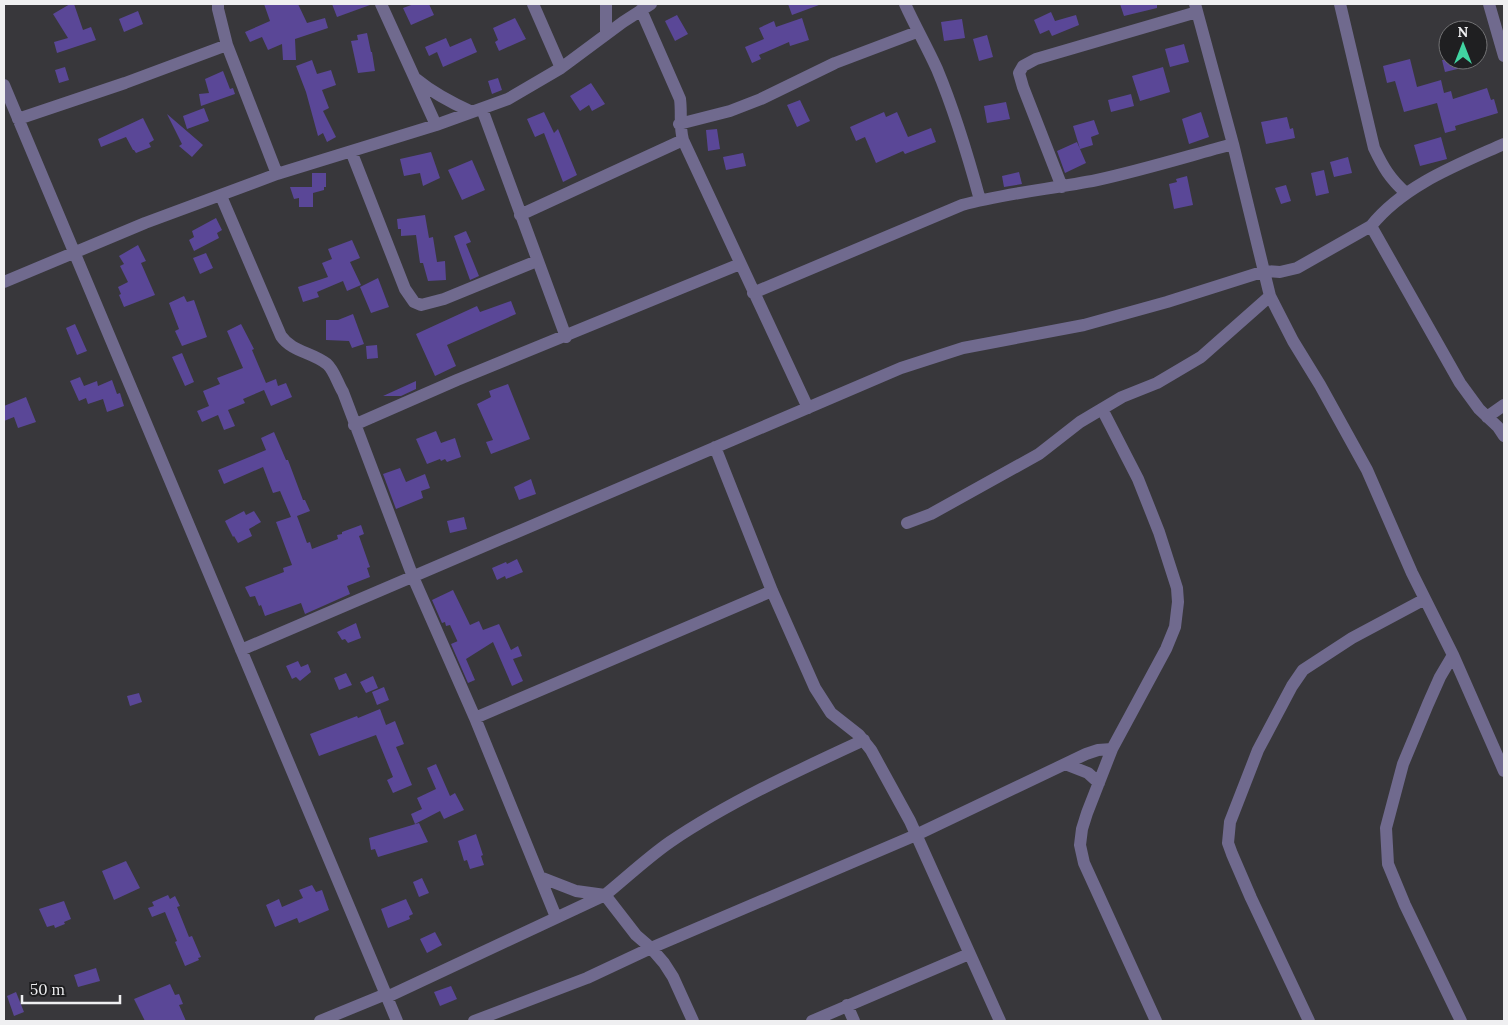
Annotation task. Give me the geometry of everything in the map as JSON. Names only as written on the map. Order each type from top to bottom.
[{"type":"street","points":[[218,4],[228,45],[277,174]]},
{"type":"street","points":[[381,4],[436,125]]},
{"type":"street","points":[[533,4],[561,68]]},
{"type":"street","points":[[606,4],[606,34]]},
{"type":"street","points":[[905,4],[936,68],[953,112],[968,155],[980,200]]},
{"type":"street","points":[[1340,4],[1374,148],[1393,181],[1406,193]]},
{"type":"street","points":[[1490,4],[1504,56]]},
{"type":"street","points":[[4,282],[145,223],[277,174],[436,125],[508,99],[561,68],[646,7],[659,48],[680,99],[679,124],[682,140],[808,408]]},
{"type":"street","points":[[1062,187],[1022,87],[1019,73],[1022,66],[1036,59],[1196,8],[1233,144],[1270,296],[1293,341],[1320,385],[1367,470],[1425,599],[1453,655],[1504,771]]},
{"type":"street","points":[[679,124],[761,99],[835,63],[917,32]]},
{"type":"street","points":[[18,119],[125,83],[228,45]]},
{"type":"street","points":[[414,77],[429,89],[457,105],[477,110]]},
{"type":"street","points":[[4,85],[397,1021]]},
{"type":"street","points":[[477,110],[520,215],[566,337]]},
{"type":"street","points":[[520,215],[682,140]]},
{"type":"street","points":[[753,293],[934,216],[980,200],[1062,187],[1113,176],[1233,144]]},
{"type":"street","points":[[241,650],[901,368],[962,348],[1084,325],[1167,302],[1265,271],[1280,272],[1297,268],[1371,226],[1406,193],[1430,179],[1504,144]]},
{"type":"street","points":[[351,151],[405,289],[414,302],[421,305],[444,300],[537,261]]},
{"type":"street","points":[[221,196],[281,336],[291,347],[329,365],[342,392],[414,577],[475,718],[556,917]]},
{"type":"street","points":[[1371,226],[1455,376],[1479,409],[1498,427],[1504,436]]},
{"type":"street","points":[[354,425],[457,380],[566,337],[740,264]]},
{"type":"street","points":[[907,523],[931,514],[1039,454],[1080,422],[1122,398],[1157,383],[1202,357],[1270,296]]},
{"type":"street","points":[[1487,417],[1504,405]]},
{"type":"street","points":[[1102,409],[1138,479],[1159,532],[1177,588],[1178,602],[1175,627],[1166,649],[1112,749],[1082,829],[1080,846],[1084,862],[1156,1021]]},
{"type":"street","points":[[715,447],[772,591],[815,688],[831,713],[864,740],[916,835],[1000,1021]]},
{"type":"street","points":[[475,718],[772,591]]},
{"type":"street","points":[[1309,1021],[1250,898],[1232,854],[1228,843],[1230,822],[1258,750],[1292,686],[1304,670],[1352,638],[1425,599]]},
{"type":"street","points":[[1453,655],[1440,677],[1403,764],[1386,828],[1388,864],[1405,905],[1461,1021]]},
{"type":"street","points":[[320,1021],[386,995],[605,895],[669,843],[708,819],[817,761],[864,740]]},
{"type":"street","points":[[474,1021],[587,978],[651,948],[916,835],[1065,764],[1098,750],[1112,749]]},
{"type":"street","points":[[1065,764],[1088,773],[1099,783]]},
{"type":"street","points":[[540,877],[576,891],[605,895],[636,935],[664,963],[673,977],[693,1021]]},
{"type":"street","points":[[812,1021],[969,954]]},
{"type":"street","points":[[847,1005],[854,1021]]},
{"type":"building","points":[[70,4],[74,4],[83,30],[91,27],[96,40],[57,53],[54,42],[68,38],[53,14]]},
{"type":"building","points":[[264,4],[298,4],[307,23],[325,18],[328,28],[295,39],[296,60],[283,60],[282,44],[268,50],[262,37],[250,42],[245,32],[270,21]]},
{"type":"building","points":[[332,4],[370,4],[370,5],[337,17]]},
{"type":"building","points":[[414,4],[429,4],[434,15],[411,25],[403,8]]},
{"type":"building","points":[[788,4],[819,4],[819,5],[792,15]]},
{"type":"building","points":[[1120,4],[1157,4],[1157,8],[1124,16]]},
{"type":"building","points":[[138,11],[143,24],[124,32],[119,19]]},
{"type":"building","points":[[1051,12],[1055,21],[1076,15],[1079,25],[1052,36],[1049,30],[1040,34],[1034,20]]},
{"type":"building","points":[[677,15],[688,34],[675,41],[665,21]]},
{"type":"building","points":[[515,18],[526,39],[499,51],[495,42],[498,40],[493,28]]},
{"type":"building","points":[[802,18],[809,40],[790,46],[789,42],[759,55],[761,59],[752,63],[745,47],[764,39],[759,28],[774,21],[776,27]]},
{"type":"building","points":[[962,19],[965,38],[944,41],[941,22]]},
{"type":"building","points":[[367,33],[375,71],[358,73],[351,41],[358,40],[357,35]]},
{"type":"building","points":[[987,35],[993,57],[979,61],[973,39]]},
{"type":"building","points":[[446,38],[450,47],[471,38],[477,52],[443,67],[437,52],[429,56],[425,47]]},
{"type":"building","points":[[1184,44],[1189,62],[1170,67],[1165,49]]},
{"type":"building","points":[[1410,59],[1417,87],[1441,80],[1444,93],[1451,91],[1453,99],[1487,88],[1491,100],[1494,99],[1498,113],[1455,126],[1456,130],[1445,133],[1437,103],[1404,112],[1395,81],[1387,83],[1383,66]]},
{"type":"building","points":[[312,60],[317,74],[331,70],[336,85],[322,90],[329,108],[323,111],[336,137],[327,142],[323,133],[318,136],[306,92],[296,66]]},
{"type":"building","points":[[65,67],[69,80],[59,83],[55,70]]},
{"type":"building","points":[[1163,67],[1170,92],[1140,101],[1132,76]]},
{"type":"building","points":[[223,71],[230,89],[233,88],[235,94],[201,106],[199,94],[209,93],[205,79]]},
{"type":"building","points":[[498,78],[502,90],[492,94],[488,81]]},
{"type":"building","points":[[591,83],[605,104],[592,111],[589,105],[580,111],[570,96]]},
{"type":"building","points":[[1131,94],[1134,106],[1111,112],[1108,100]]},
{"type":"building","points":[[800,100],[810,121],[797,127],[787,105]]},
{"type":"building","points":[[1006,102],[1010,119],[987,123],[984,106]]},
{"type":"building","points":[[204,108],[209,121],[187,129],[183,116]]},
{"type":"building","points":[[544,112],[554,133],[558,129],[577,175],[563,182],[544,133],[535,137],[527,119]]},
{"type":"building","points":[[884,112],[886,117],[897,112],[908,137],[931,128],[936,142],[905,154],[903,151],[876,163],[865,137],[856,141],[850,127]]},
{"type":"building","points":[[1201,112],[1209,137],[1189,144],[1182,119]]},
{"type":"building","points":[[167,114],[203,145],[192,157],[179,146],[182,144]]},
{"type":"building","points":[[1287,117],[1290,129],[1293,128],[1295,138],[1266,144],[1261,122]]},
{"type":"building","points":[[143,118],[154,140],[149,143],[151,147],[136,153],[126,137],[101,147],[98,139]]},
{"type":"building","points":[[1094,120],[1099,134],[1091,137],[1093,145],[1080,149],[1073,126]]},
{"type":"building","points":[[717,129],[720,149],[708,151],[706,130]]},
{"type":"building","points":[[1441,137],[1447,159],[1420,166],[1414,145]]},
{"type":"building","points":[[1077,142],[1086,163],[1065,173],[1057,151]]},
{"type":"building","points":[[431,152],[440,178],[423,186],[420,173],[404,176],[400,159]]},
{"type":"building","points":[[743,153],[746,166],[726,170],[723,157]]},
{"type":"building","points":[[1348,157],[1352,173],[1334,177],[1330,162]]},
{"type":"building","points":[[472,160],[485,190],[462,200],[448,170]]},
{"type":"building","points":[[1324,170],[1329,193],[1316,196],[1311,173]]},
{"type":"building","points":[[1019,172],[1022,184],[1004,187],[1002,176]]},
{"type":"building","points":[[312,173],[326,173],[326,187],[324,187],[324,190],[313,193],[313,207],[299,207],[299,198],[294,199],[290,187],[312,187]]},
{"type":"building","points":[[1187,176],[1193,205],[1174,209],[1169,184],[1177,182],[1176,179]]},
{"type":"building","points":[[1286,185],[1291,201],[1281,204],[1275,188]]},
{"type":"building","points":[[425,215],[429,238],[433,237],[437,262],[445,261],[446,280],[428,281],[423,263],[420,263],[416,235],[401,236],[401,229],[398,229],[397,219]]},
{"type":"building","points":[[216,218],[222,230],[217,233],[219,238],[194,251],[189,240],[194,237],[192,231]]},
{"type":"building","points":[[466,231],[471,242],[466,244],[479,276],[470,280],[454,236]]},
{"type":"building","points":[[352,240],[360,258],[350,262],[361,285],[347,291],[343,281],[317,292],[319,297],[303,302],[298,287],[328,277],[322,263],[332,259],[328,249]]},
{"type":"building","points":[[138,245],[146,261],[141,263],[155,295],[124,307],[118,287],[128,282],[120,266],[124,264],[119,256]]},
{"type":"building","points":[[206,253],[213,268],[200,274],[193,258]]},
{"type":"building","points":[[378,278],[389,307],[371,313],[360,287]]},
{"type":"building","points":[[184,296],[187,302],[194,300],[207,337],[182,346],[175,331],[179,329],[169,303]]},
{"type":"building","points":[[511,301],[516,314],[447,345],[456,366],[435,376],[416,334],[477,306],[480,312]]},
{"type":"building","points":[[353,314],[364,344],[352,348],[349,341],[326,340],[326,320],[338,320]]},
{"type":"building","points":[[75,324],[87,351],[77,355],[66,328]]},
{"type":"building","points":[[241,324],[254,349],[252,350],[266,383],[276,379],[278,386],[286,383],[292,397],[271,406],[264,390],[243,399],[245,403],[228,410],[235,426],[224,430],[218,415],[202,422],[197,411],[209,406],[203,391],[220,384],[217,378],[243,368],[227,331]]},
{"type":"building","points":[[377,345],[378,358],[367,359],[366,346]]},
{"type":"building","points":[[182,353],[194,382],[185,386],[172,357]]},
{"type":"building","points":[[80,377],[84,386],[97,381],[98,386],[112,380],[117,394],[120,393],[124,406],[107,412],[103,399],[88,404],[86,398],[79,401],[70,381]]},
{"type":"building","points":[[416,381],[416,389],[401,396],[383,396]]},
{"type":"building","points":[[508,384],[530,439],[491,454],[486,442],[493,440],[477,404],[491,397],[489,391]]},
{"type":"building","points":[[26,397],[36,422],[18,428],[14,417],[4,421],[4,406]]},
{"type":"building","points":[[436,431],[441,443],[455,438],[461,457],[447,462],[445,459],[441,461],[440,459],[427,464],[416,439]]},
{"type":"building","points":[[274,432],[286,460],[288,460],[303,500],[305,500],[310,511],[297,516],[307,543],[310,542],[312,549],[338,539],[337,535],[361,525],[364,534],[359,536],[370,567],[367,568],[370,577],[347,586],[350,594],[305,614],[301,603],[265,616],[255,596],[250,597],[245,587],[284,572],[283,568],[292,565],[276,522],[291,517],[280,491],[273,493],[263,467],[224,484],[218,470],[266,450],[261,438]]},
{"type":"building","points":[[400,468],[406,482],[425,474],[430,488],[421,491],[423,498],[396,509],[383,474]]},
{"type":"building","points":[[531,479],[536,494],[519,500],[514,487]]},
{"type":"building","points":[[244,511],[246,515],[254,511],[261,522],[249,529],[252,536],[238,543],[225,521]]},
{"type":"building","points":[[464,517],[467,529],[450,533],[447,521]]},
{"type":"building","points":[[517,559],[523,572],[506,579],[505,576],[497,580],[492,568]]},
{"type":"building","points":[[453,590],[470,625],[479,621],[483,630],[499,624],[511,650],[518,646],[522,656],[513,659],[523,681],[512,686],[493,642],[466,659],[475,680],[468,683],[451,644],[457,641],[450,625],[446,626],[445,622],[442,623],[432,600]]},
{"type":"building","points":[[356,623],[361,638],[348,643],[345,639],[342,640],[337,632]]},
{"type":"building","points":[[298,661],[301,667],[308,664],[311,672],[300,681],[296,677],[292,679],[286,666]]},
{"type":"building","points":[[346,673],[352,685],[339,690],[334,678]]},
{"type":"building","points":[[373,676],[378,688],[366,693],[360,682]]},
{"type":"building","points":[[384,687],[389,700],[377,705],[372,692]]},
{"type":"building","points":[[139,693],[142,702],[130,706],[127,696]]},
{"type":"building","points":[[380,709],[386,725],[395,721],[404,744],[396,747],[412,785],[393,793],[387,780],[393,777],[376,735],[319,756],[310,734]]},
{"type":"building","points":[[436,764],[450,796],[455,793],[464,810],[444,819],[440,811],[415,824],[411,814],[422,809],[417,798],[436,789],[427,768]]},
{"type":"building","points":[[419,823],[428,842],[378,857],[375,849],[371,850],[369,838]]},
{"type":"building","points":[[476,834],[483,855],[481,856],[484,865],[470,869],[467,860],[464,861],[458,841]]},
{"type":"building","points":[[126,861],[140,888],[114,900],[102,871]]},
{"type":"building","points":[[422,878],[429,893],[419,897],[413,882]]},
{"type":"building","points":[[312,885],[316,892],[322,890],[329,910],[299,923],[297,918],[275,927],[266,905],[279,899],[282,907],[303,898],[299,890]]},
{"type":"building","points":[[168,895],[170,899],[175,896],[180,906],[177,907],[189,937],[192,936],[201,957],[198,958],[199,960],[185,966],[165,912],[152,917],[148,908],[154,906],[152,902]]},
{"type":"building","points":[[406,899],[413,914],[409,916],[410,919],[388,928],[381,909]]},
{"type":"building","points":[[64,901],[71,919],[55,928],[54,925],[47,927],[39,909]]},
{"type":"building","points":[[435,932],[442,945],[427,953],[420,939]]},
{"type":"building","points":[[96,968],[100,981],[78,987],[74,975]]},
{"type":"building","points":[[170,984],[175,995],[179,994],[183,1004],[179,1005],[186,1021],[145,1021],[134,999]]},
{"type":"building","points":[[451,986],[457,999],[440,1006],[434,992]]},
{"type":"building","points":[[16,992],[24,1012],[14,1016],[7,996]]}]
